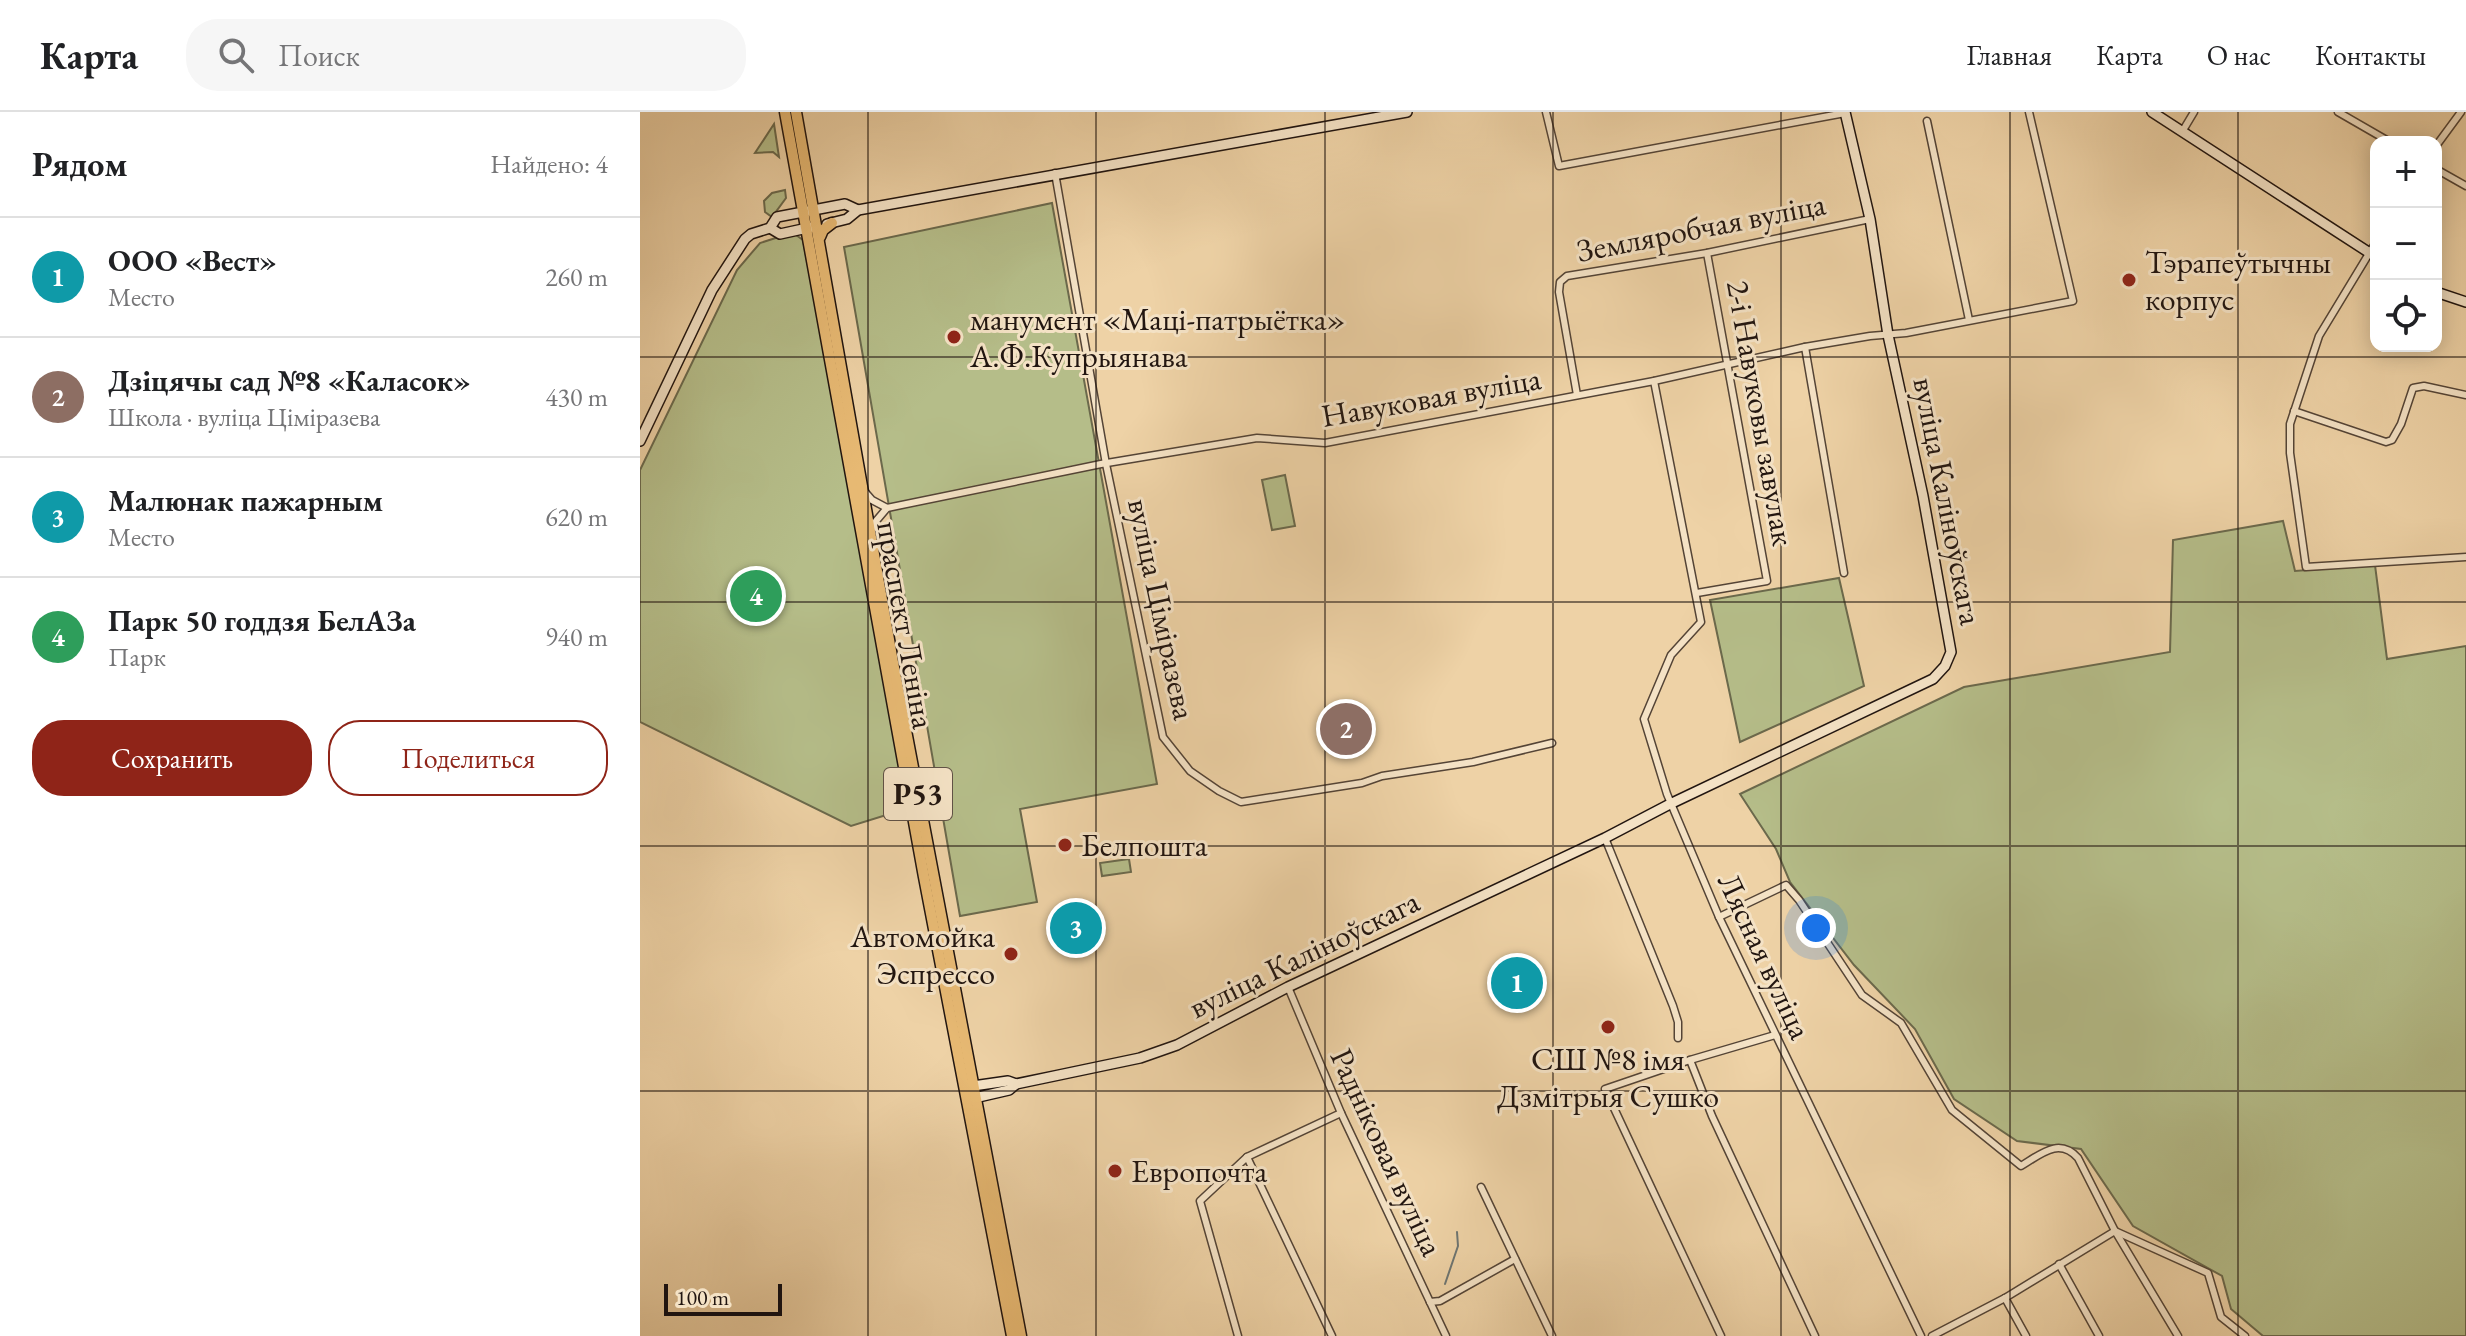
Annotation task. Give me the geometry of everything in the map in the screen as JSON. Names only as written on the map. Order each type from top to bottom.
[{"type":"main road","name":"праспект Леніна","points":[[785,112],[810,211]]},
{"type":"main road","name":"праспект Леніна","points":[[796,112],[810,211],[924,877],[970,1086]]},
{"type":"main road","points":[[820,239],[823,230],[832,223]]},
{"type":"main road","name":"праспект Леніна","points":[[813,227],[820,239],[1012,1336]]},
{"type":"main road","name":"праспект Леніна","points":[[972,1099],[1021,1336]]},
{"type":"street","points":[[770,228],[780,234],[847,219],[858,210],[1407,112]]},
{"type":"street","points":[[1546,112],[1559,166],[1845,113]]},
{"type":"street","name":"Навуковая вуліца","points":[[887,508],[1106,464],[1257,438],[1325,443],[1654,381],[1805,347],[2073,301],[2029,112]]},
{"type":"street","points":[[2152,112],[2370,253]]},
{"type":"street","points":[[2182,132],[2194,112]]},
{"type":"street","points":[[2338,112],[2380,136]]},
{"type":"street","points":[[2442,138],[2461,112]]},
{"type":"street","name":"вуліца Каліноўскага","points":[[972,1099],[1009,1090],[1016,1084],[1156,1053],[1933,679],[1945,666],[1951,652],[1923,496],[1888,335],[1870,219],[1845,113]]},
{"type":"street","points":[[1927,121],[1969,320]]},
{"type":"street","points":[[2442,172],[2466,186]]},
{"type":"street","name":"вуліца Ціміразева","points":[[1055,173],[1106,464],[1163,737],[1190,771],[1241,802],[1473,762],[1552,743]]},
{"type":"street","points":[[640,441],[712,290],[737,248],[751,234],[770,228],[777,217],[845,204],[858,210]]},
{"type":"street","name":"Земляробчая вуліца","points":[[1577,395],[1559,292],[1560,282],[1567,276],[1707,253],[1870,219]]},
{"type":"street","name":"2-і Навуковы завулак","points":[[1697,593],[1767,581],[1707,253]]},
{"type":"street","points":[[2370,260],[2319,336],[2290,424],[2290,453],[2306,567],[2466,557]]},
{"type":"street","points":[[2442,294],[2466,302]]},
{"type":"street","points":[[1805,347],[1844,573]]},
{"type":"street","points":[[1654,381],[1697,593]]},
{"type":"street","points":[[2294,411],[2386,442],[2392,440],[2401,424],[2413,388],[2424,386],[2466,395]]},
{"type":"street","points":[[864,491],[872,500],[887,508],[871,532]]},
{"type":"street","name":"Лясная вуліца","points":[[1697,593],[1701,622],[1671,655],[1644,719],[1670,804],[1719,917],[1921,1336]]},
{"type":"street","points":[[1605,838],[1673,1006],[1678,1022],[1678,1038]]},
{"type":"street","points":[[1719,917],[1786,885],[1862,995],[1901,1023],[1952,1110],[2021,1166],[2057,1147],[2070,1149],[2178,1336]]},
{"type":"street","name":"Радніковая вуліца","points":[[1288,987],[1341,1113],[1446,1336]]},
{"type":"street","points":[[1721,1336],[1605,1089],[1775,1035]]},
{"type":"street","points":[[1690,1060],[1712,1116],[1815,1336]]},
{"type":"street","name":"вуліца Каліноўскага","points":[[970,1086],[1008,1081],[1016,1084]]},
{"type":"street","points":[[1238,1336],[1200,1201],[1247,1157],[1341,1113]]},
{"type":"street","points":[[1247,1157],[1332,1336]]},
{"type":"street","points":[[1481,1187],[1552,1336]]},
{"type":"street","points":[[1932,1336],[2005,1298],[2115,1231]]},
{"type":"street","points":[[2115,1231],[2208,1273],[2221,1317],[2245,1336]]},
{"type":"street","points":[[1430,1302],[1440,1301],[1515,1259]]},
{"type":"street","points":[[2059,1264],[2099,1336]]},
{"type":"street","points":[[2005,1298],[2026,1336]]},
{"type":"green space","points":[[774,124],[779,157],[773,152],[755,153]]},
{"type":"green space","points":[[785,190],[786,198],[772,217],[765,212],[764,201],[772,193]]},
{"type":"green space","points":[[1052,203],[1157,784],[1020,809],[1037,902],[960,916],[844,247]]},
{"type":"green space","points":[[788,234],[803,240],[912,807],[851,826],[640,722],[640,470],[737,270],[760,243]]},
{"type":"green space","points":[[1285,475],[1295,526],[1272,530],[1262,480]]},
{"type":"green space","points":[[2283,521],[2295,571],[2375,565],[2387,659],[2466,646],[2466,1336],[2263,1336],[2231,1309],[2222,1276],[2133,1226],[2081,1149],[2017,1141],[1954,1099],[1915,1029],[1854,965],[1790,882],[1776,849],[1740,794],[1964,687],[2170,652],[2173,540]]},
{"type":"green space","points":[[1839,578],[1864,686],[1740,742],[1710,600]]},
{"type":"green space","points":[[1129,859],[1131,872],[1102,876],[1100,863]]},
{"type":"waterway","points":[[1445,1284],[1458,1246],[1457,1232]]},
{"type":"place","name":"Тэрапеўтычны корпус","points":[[2129,280]]},
{"type":"place","name":"манумент «Маці-патрыётка» А.Ф.Купрыянава","points":[[954,337]]},
{"type":"place","name":"Парк 50 годдзя БелАЗа","points":[[756,596]]},
{"type":"place","name":"Дзіцячы сад №8 «Каласок»","points":[[1346,729]]},
{"type":"place","name":"Белпошта","points":[[1065,845]]},
{"type":"place","name":"Малюнак пажарным","points":[[1076,928]]},
{"type":"place","name":"Автомойка Эспрессо","points":[[1011,954]]},
{"type":"place","name":"ООО «Вест»","points":[[1517,983]]},
{"type":"place","name":"СШ №8 імя Дзмітрыя Сушко","points":[[1608,1027]]},
{"type":"place","name":"Европочта","points":[[1115,1171]]}]
